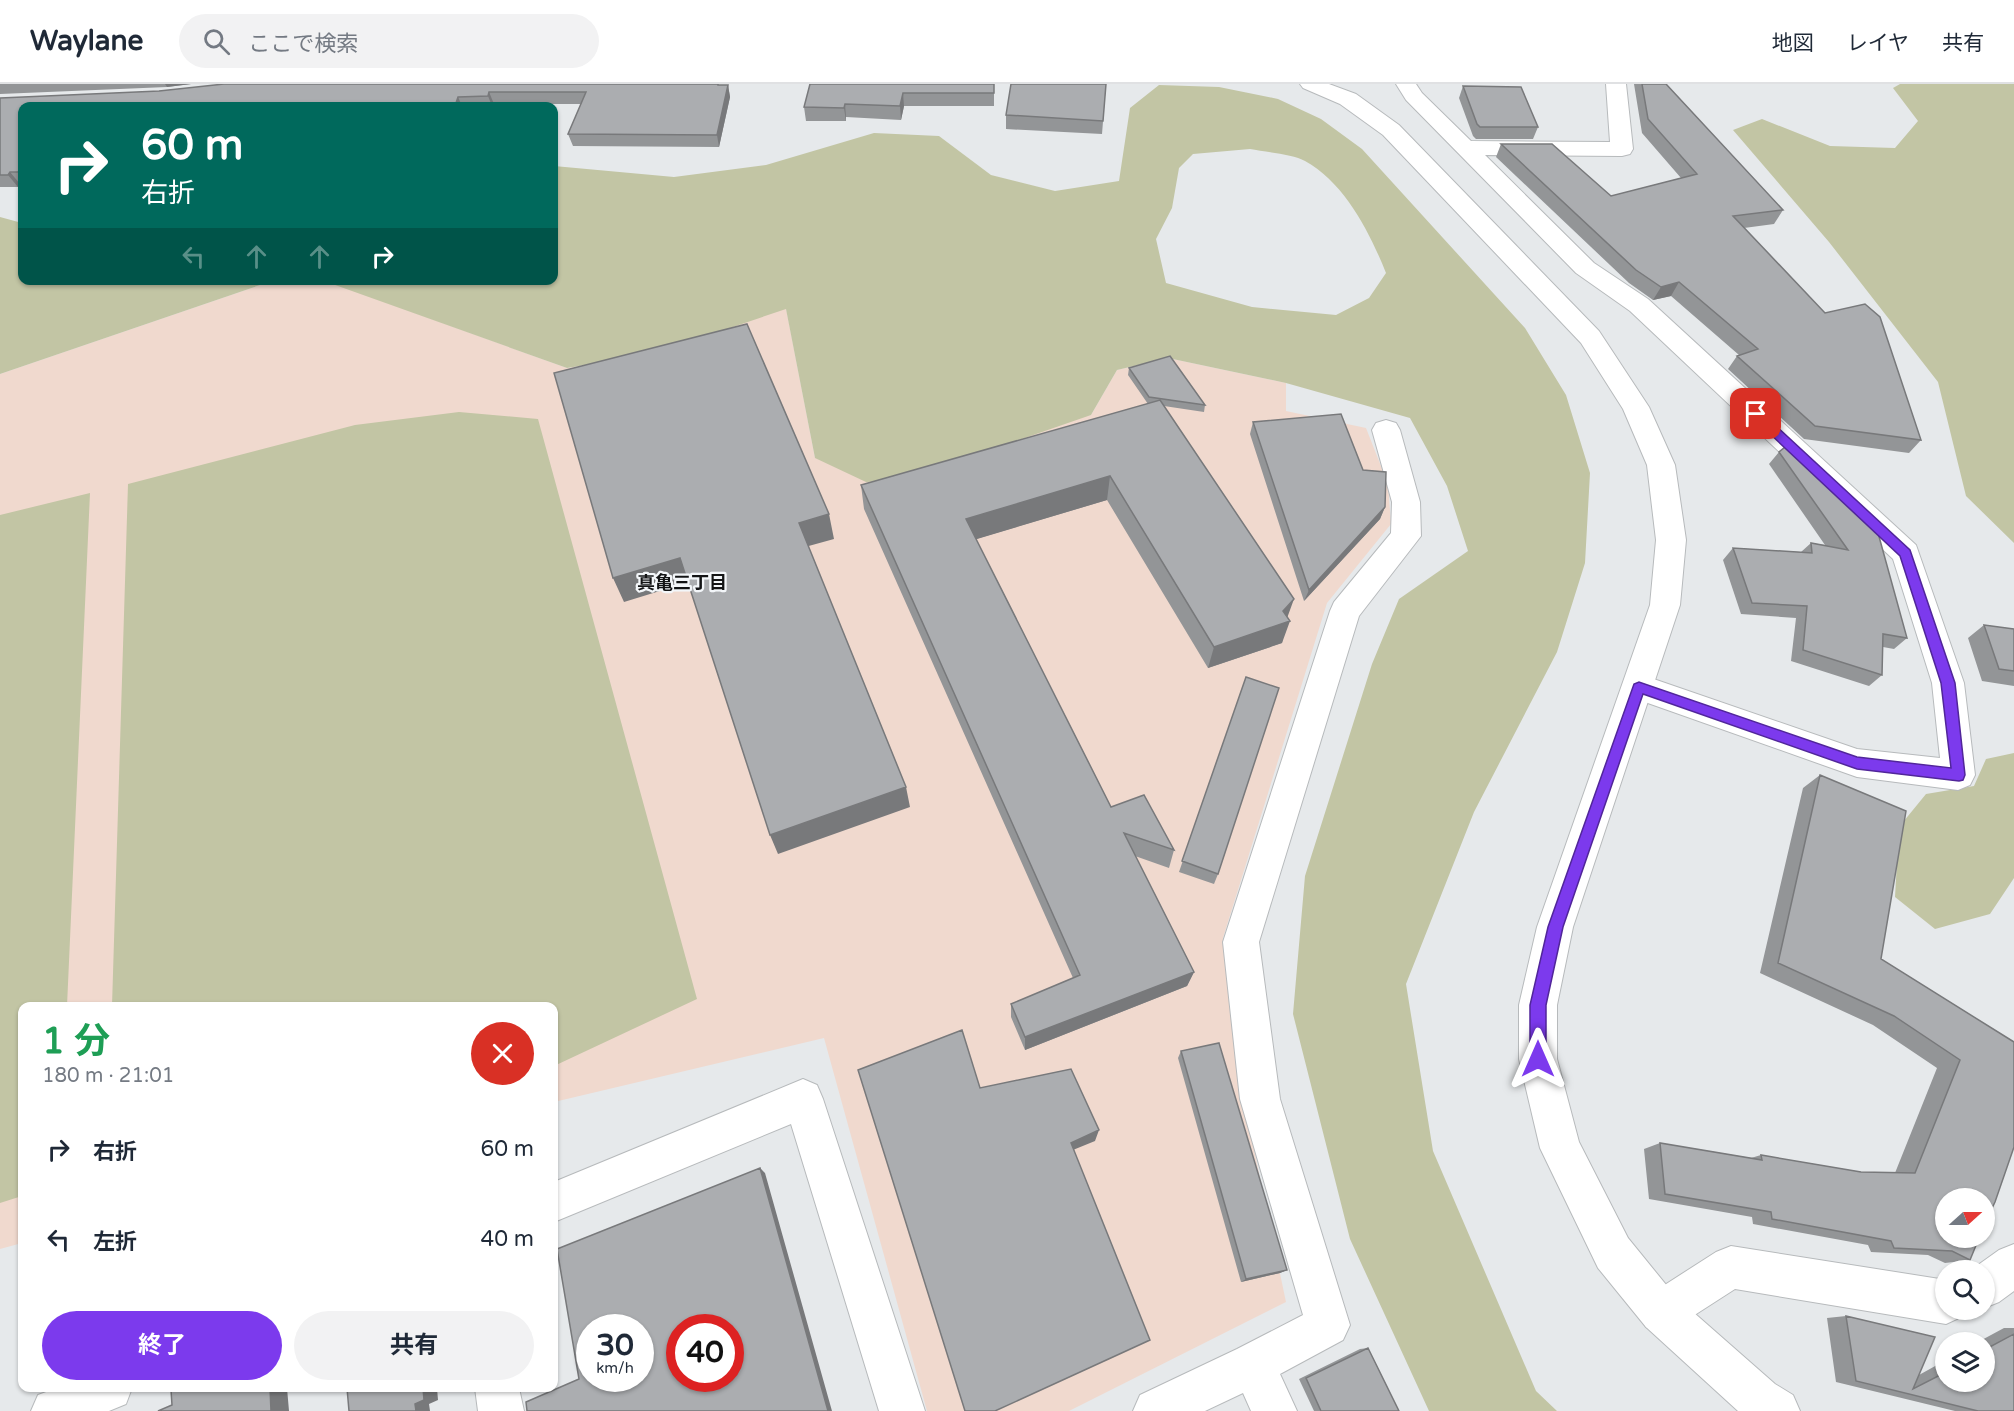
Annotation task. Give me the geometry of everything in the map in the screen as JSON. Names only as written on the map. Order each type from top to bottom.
[{"type":"street","points":[[1310,84],[1348,99],[1391,130],[1590,337],[1636,407],[1661,465],[1671,540],[1665,605],[1556,927],[1538,1005],[1538,1059],[1560,1148],[1613,1253],[1661,1312],[1759,1400],[1777,1411]]},
{"type":"street","points":[[1406,84],[1413,96],[1585,268],[1639,305],[1906,553],[1948,683],[1959,775],[1857,763],[1639,687]]},
{"type":"street","points":[[1466,148],[1622,149],[1616,84]]},
{"type":"street","points":[[1156,1411],[1253,1365],[1328,1325],[1260,1099],[1241,942],[1345,611],[1406,536],[1406,502],[1386,430]]},
{"type":"street","points":[[558,1200],[803,1099],[902,1411]]},
{"type":"street","points":[[1995,1279],[2014,1265]]},
{"type":"street","points":[[1661,1312],[1731,1267],[1935,1300]]},
{"type":"street","points":[[1253,1365],[1274,1411]]},
{"type":"street","points":[[498,1392],[501,1411]]},
{"type":"shaded area","points":[[260,285],[338,285],[567,368],[653,354],[786,308],[815,458],[1091,415],[1117,370],[1168,358],[1286,383],[1286,411],[1366,428],[1388,484],[1391,524],[1327,603],[1223,938],[1236,1064],[1286,1302],[1069,1411],[927,1411],[824,1038],[558,1101],[558,1002],[18,1002],[18,1244],[0,1249],[0,374]]},
{"type":"green space","points":[[1900,84],[2014,84],[2014,543],[1966,496],[1938,382],[1829,242],[1733,130],[1762,119],[1830,146],[1895,148],[1918,121],[1893,88]]},
{"type":"green space","points":[[1159,85],[1219,87],[1278,99],[1321,119],[1362,149],[1525,328],[1566,395],[1590,473],[1585,563],[1557,652],[1474,812],[1406,984],[1433,1151],[1536,1391],[1557,1411],[1429,1411],[1350,1239],[1293,1014],[1305,876],[1372,664],[1399,599],[1468,551],[1447,486],[1410,418],[1286,383],[1168,358],[1117,370],[1091,415],[904,480],[866,482],[815,458],[786,309],[653,354],[567,368],[335,285],[558,285],[558,166],[674,177],[766,165],[874,133],[939,136],[991,175],[1055,191],[1119,181],[1130,108]],"holes":[[[1250,149],[1286,155],[1305,161],[1319,170],[1344,196],[1364,226],[1386,273],[1369,298],[1336,315],[1252,307],[1166,283],[1156,239],[1172,208],[1179,168],[1193,154]]]},
{"type":"green space","points":[[0,217],[18,222],[18,285],[260,285],[0,374]]},
{"type":"green space","points":[[459,412],[538,419],[697,999],[558,1064],[558,1002],[112,1002],[128,484],[355,425]]},
{"type":"green space","points":[[90,493],[67,1002],[18,1002],[18,1197],[0,1203],[0,515]]},
{"type":"green space","points":[[2014,753],[2014,878],[1990,914],[1935,929],[1895,897],[1899,827],[1926,794],[1974,786],[1986,759]]},
{"type":"building","points":[[224,84],[728,85],[717,135],[568,134],[586,92],[489,92],[488,96],[458,97],[456,102],[18,102],[18,172],[0,175],[0,98],[159,91]]},
{"type":"building","points":[[810,84],[994,84],[994,93],[903,93],[900,106],[845,104],[844,108],[804,107]]},
{"type":"building","points":[[1011,84],[1106,84],[1103,121],[1006,115]]},
{"type":"building","points":[[1642,84],[1666,84],[1783,210],[1733,216],[1825,313],[1865,304],[1880,317],[1921,440],[1815,426],[1737,356],[1758,349],[1679,282],[1661,287],[1636,270],[1501,144],[1552,144],[1611,196],[1697,174],[1648,119]]},
{"type":"building","points":[[1463,86],[1521,87],[1538,127],[1480,127]]},
{"type":"building","points":[[747,324],[829,514],[799,523],[906,787],[770,835],[680,558],[613,578],[554,373]]},
{"type":"building","points":[[1170,356],[1205,405],[1149,397],[1129,368]]},
{"type":"building","points":[[1160,400],[1294,599],[1283,611],[1290,621],[1214,647],[1110,476],[966,519],[1111,807],[1144,795],[1174,850],[1124,833],[1194,972],[1025,1037],[1011,1004],[1080,975],[861,485]]},
{"type":"building","points":[[1341,414],[1363,470],[1386,472],[1385,507],[1309,590],[1253,422]]},
{"type":"building","points":[[1790,443],[1875,522],[1907,638],[1883,634],[1882,675],[1803,650],[1807,606],[1752,603],[1733,548],[1812,553],[1811,543],[1848,550],[1779,452]]},
{"type":"building","points":[[1984,625],[2014,629],[2014,671],[1999,669]]},
{"type":"building","points":[[1246,677],[1279,688],[1218,874],[1182,861]]},
{"type":"building","points":[[1820,775],[1906,811],[1881,959],[2014,1042],[2014,1147],[1995,1202],[1995,1188],[1935,1188],[1935,1248],[1975,1248],[1970,1260],[1952,1251],[1894,1248],[1891,1241],[1772,1219],[1771,1212],[1665,1194],[1660,1143],[1762,1160],[1761,1155],[1861,1172],[1915,1173],[1960,1060],[1894,1016],[1778,963]]},
{"type":"building","points":[[962,1030],[980,1088],[1071,1069],[1099,1130],[1071,1143],[1150,1340],[995,1411],[965,1411],[858,1070]]},
{"type":"building","points":[[1219,1043],[1287,1270],[1246,1279],[1181,1051]]},
{"type":"building","points":[[760,1168],[828,1411],[527,1411],[526,1402],[549,1392],[558,1392],[558,1388],[576,1380],[576,1392],[654,1392],[654,1314],[576,1314],[576,1361],[558,1249]]},
{"type":"building","points":[[1846,1316],[1935,1337],[1913,1389],[1935,1378],[1935,1392],[1995,1392],[1995,1344],[2014,1334],[2014,1411],[1978,1411],[1856,1381]]},
{"type":"building","points":[[1368,1348],[1399,1411],[1321,1411],[1306,1378]]},
{"type":"building","points":[[171,1392],[270,1392],[271,1411],[158,1411],[172,1405]]},
{"type":"building","points":[[347,1392],[423,1392],[424,1400],[415,1404],[416,1411],[349,1411]]},
{"type":"district","name":"真亀三丁目","points":[[682,583]]},
{"type":"route","points":[[1538,1059],[1538,1005],[1556,927],[1639,687],[1857,763],[1959,775],[1948,683],[1906,553],[1756,414]]}]
